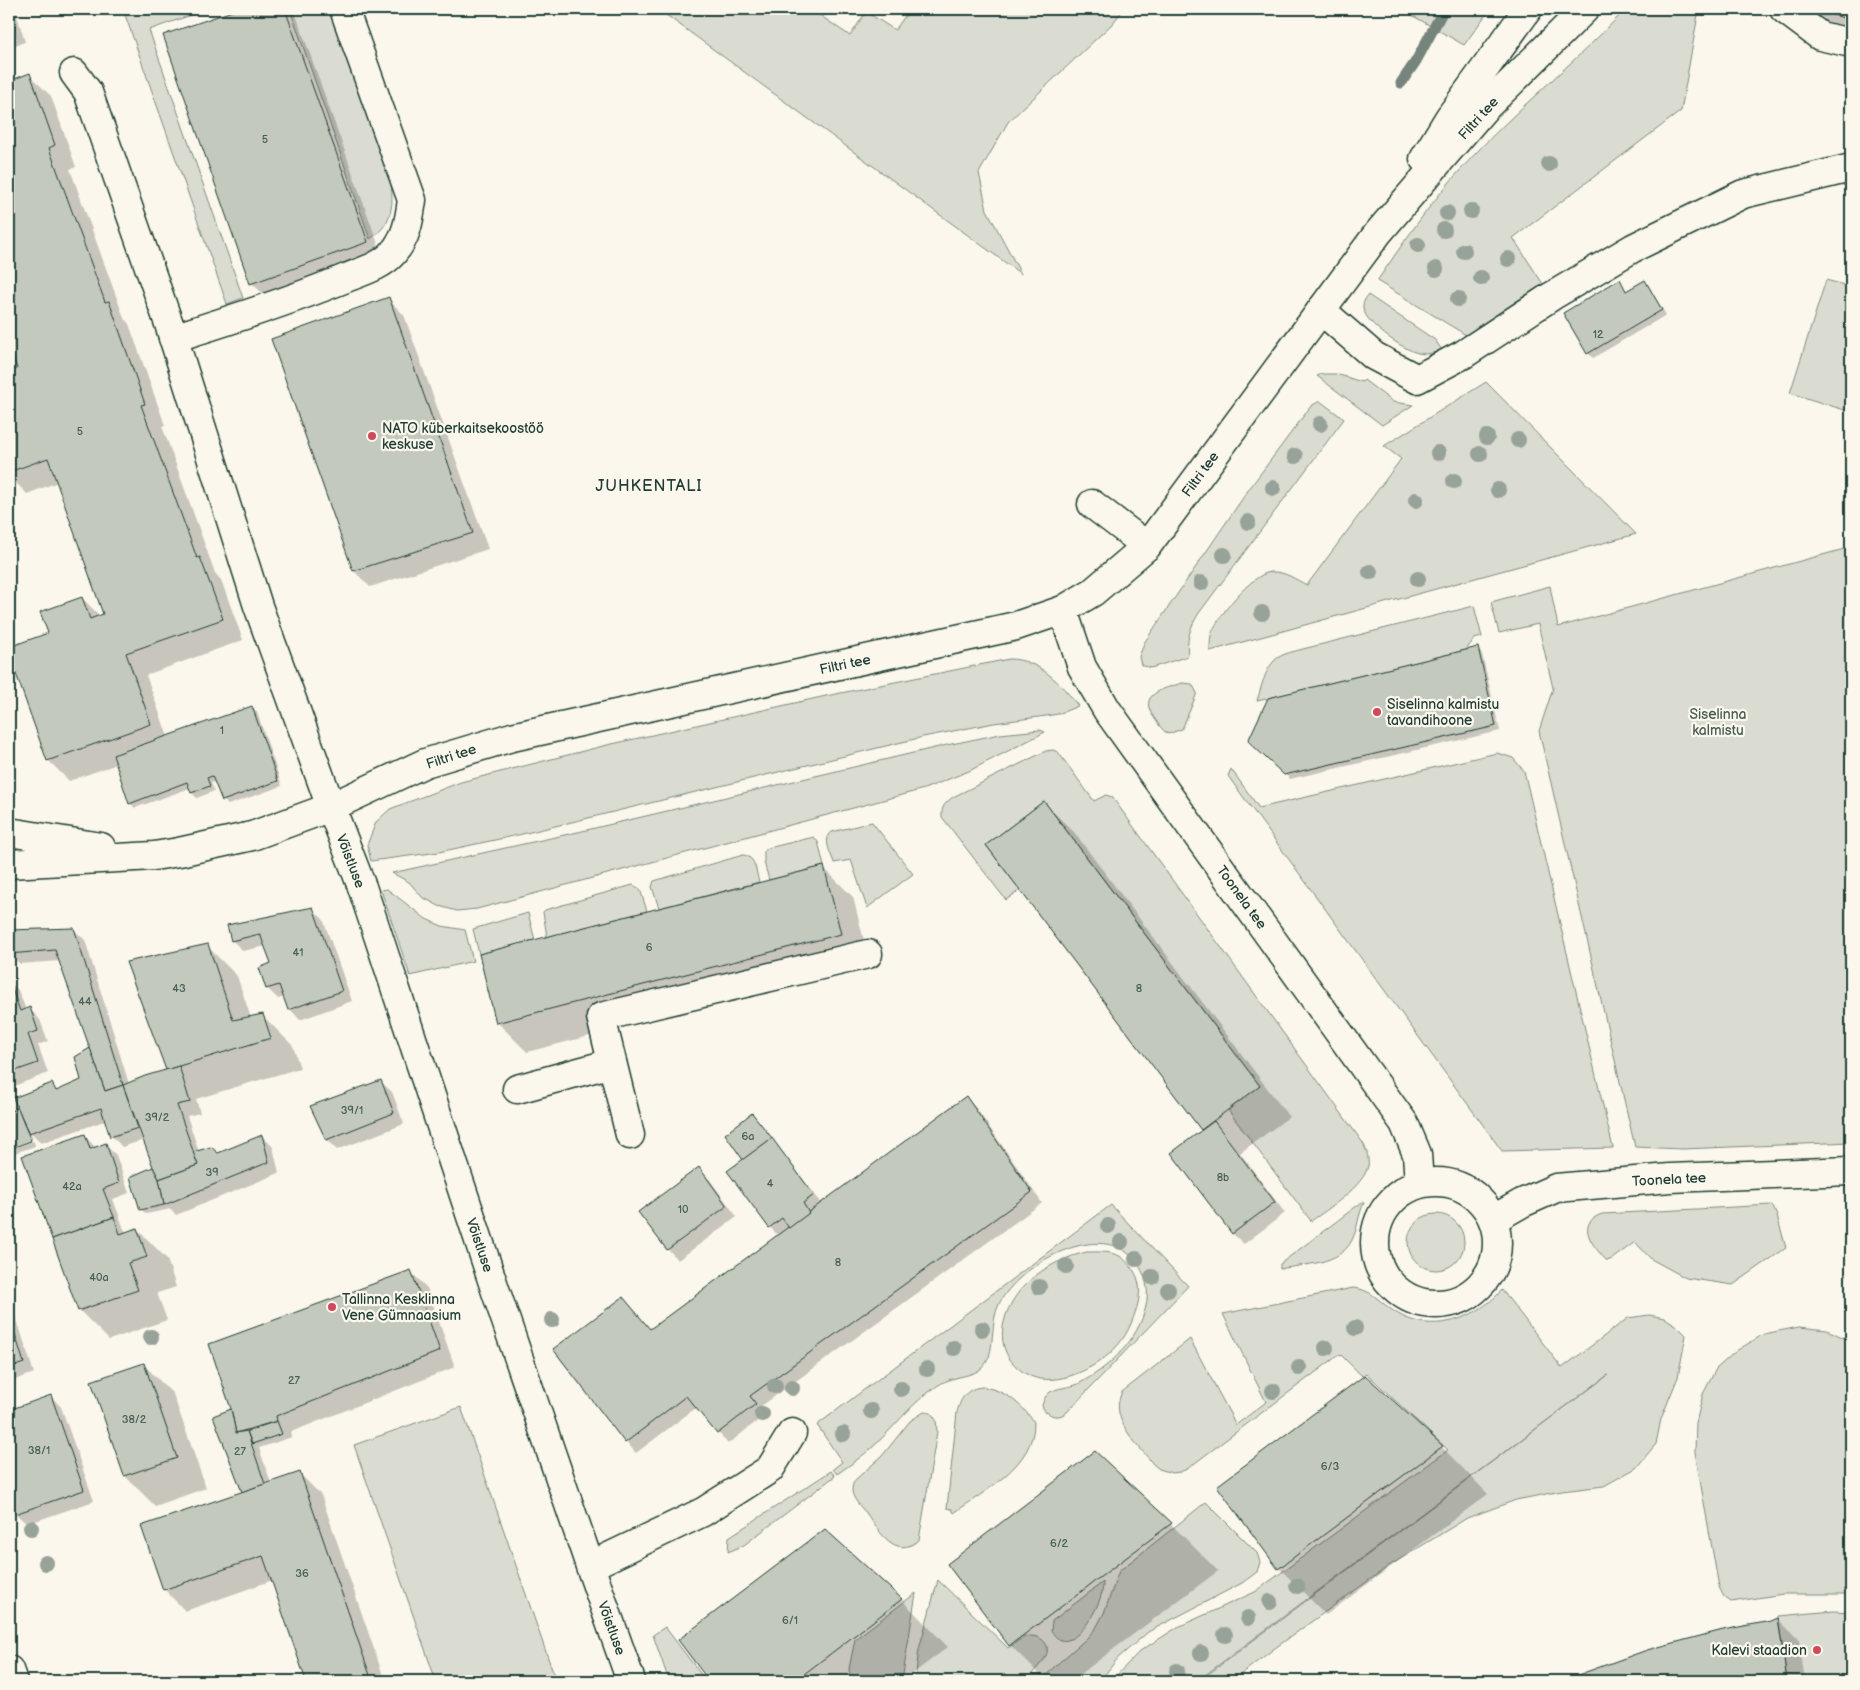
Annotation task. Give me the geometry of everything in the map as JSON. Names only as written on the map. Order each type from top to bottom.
[{"type":"street","points":[[173,338],[311,292],[372,268],[392,254],[408,228],[412,200],[344,9]]},
{"type":"street","name":"Filtri tee","points":[[9,864],[154,856],[252,836],[331,808],[425,764],[512,738],[1016,626],[1063,610],[1094,592],[1147,546],[1378,233],[1449,118],[1528,9]]},
{"type":"street","name":"Filtri tee","points":[[1378,233],[1483,110],[1585,9]]},
{"type":"street","points":[[1784,9],[1820,36],[1851,44]]},
{"type":"street","name":"Võistluse","points":[[74,73],[88,92],[173,338],[258,606],[331,808],[362,887],[465,1199],[631,1681]]},
{"type":"street","points":[[1322,310],[1374,356],[1417,379],[1464,354],[1552,296],[1633,248],[1742,194],[1851,168]]},
{"type":"street","points":[[1092,504],[1147,546]]},
{"type":"street","name":"Toonela tee","points":[[1063,610],[1082,667],[1107,710],[1404,1122],[1417,1154],[1419,1183]]},
{"type":"street","name":"Filtri tee","points":[[9,832],[154,856]]},
{"type":"street","points":[[630,1135],[601,1017],[868,954]]},
{"type":"street","points":[[517,1089],[612,1063]]},
{"type":"street","name":"Toonela tee","points":[[1494,1219],[1522,1203],[1556,1188],[1670,1178],[1851,1171]]},
{"type":"street","points":[[1449,1182],[1463,1187],[1476,1195],[1494,1219],[1498,1237],[1497,1256],[1490,1273],[1478,1288],[1463,1299],[1445,1304],[1426,1304],[1408,1298],[1393,1286],[1382,1272],[1376,1254],[1375,1236],[1380,1218],[1389,1203],[1402,1191],[1419,1183],[1449,1182]]},
{"type":"street","points":[[590,1566],[703,1512],[770,1469],[792,1433]]},
{"type":"street","points":[[9,1670],[13,1681]]},
{"type":"green space","points":[[123,9],[208,9],[149,30],[243,298],[227,304]]},
{"type":"green space","points":[[290,9],[329,9],[391,184],[392,201],[390,215],[383,228],[370,239]]},
{"type":"green space","points":[[658,9],[811,9],[850,36],[866,12],[895,30],[910,9],[1124,9],[1112,24],[1008,122],[979,173],[987,210],[1021,274]]},
{"type":"green space","points":[[1401,9],[1490,9],[1464,45]]},
{"type":"green space","points":[[1626,9],[1699,9],[1681,111],[1513,238],[1543,284],[1466,335],[1377,281],[1407,237],[1450,181],[1502,127]]},
{"type":"green space","points":[[1826,280],[1851,287],[1851,412],[1790,393]]},
{"type":"green space","points":[[1368,295],[1435,340],[1442,350],[1424,354],[1418,353],[1403,347],[1384,334],[1364,312],[1363,304]]},
{"type":"green space","points":[[1336,374],[1362,382],[1364,380],[1393,402],[1413,405],[1382,425],[1317,376]]},
{"type":"green space","points":[[1486,382],[1636,534],[1210,651],[1211,635],[1214,627],[1227,608],[1254,580],[1271,572],[1276,572],[1286,574],[1307,585],[1401,459],[1384,446]]},
{"type":"green space","points":[[1320,401],[1344,419],[1199,613],[1189,634],[1188,656],[1151,668],[1141,665],[1139,657],[1144,643],[1249,489],[1311,406]]},
{"type":"green space","name":"Siselinna kalmistu","points":[[1848,548],[1851,549],[1851,1142],[1683,1149],[1635,1147],[1539,731],[1553,688],[1538,624],[1499,633],[1491,602],[1550,586],[1558,627]]},
{"type":"green space","points":[[1474,606],[1482,637],[1474,639],[1466,650],[1257,701],[1268,669],[1277,658],[1285,654]]},
{"type":"green space","points":[[1009,659],[1030,663],[1048,674],[1078,706],[1058,714],[994,723],[923,737],[518,835],[439,852],[371,861],[367,845],[376,822],[390,809],[461,782],[603,746],[826,696]]},
{"type":"green space","points":[[1182,683],[1192,684],[1197,693],[1182,729],[1168,734],[1162,729],[1150,711],[1150,698],[1160,690]]},
{"type":"green space","points":[[1040,730],[1045,732],[969,771],[924,789],[477,909],[457,911],[439,906],[422,897],[409,882],[392,873],[578,832],[947,745],[1000,734]]},
{"type":"green space","points":[[1053,750],[1058,752],[1094,801],[1106,795],[1112,797],[1363,1143],[1368,1160],[1365,1174],[1344,1197],[1311,1221],[1228,1110],[1259,1086],[1044,801],[986,845],[1020,890],[1006,900],[942,817],[944,806],[953,797],[1046,751]]},
{"type":"green space","points":[[1497,753],[1513,758],[1524,771],[1613,1148],[1502,1151],[1228,776],[1231,769],[1259,808]]},
{"type":"green space","points":[[872,822],[913,874],[867,908],[851,860],[834,863],[827,842],[832,832]]},
{"type":"green space","points":[[814,837],[818,842],[824,866],[769,880],[764,862],[764,851],[768,848]]},
{"type":"green space","points":[[743,855],[751,858],[759,882],[659,908],[652,887],[654,881]]},
{"type":"green space","points":[[633,885],[640,889],[647,911],[547,937],[543,912],[545,910]]},
{"type":"green space","points":[[387,889],[426,919],[442,926],[465,930],[473,961],[410,976],[381,890]]},
{"type":"green space","points":[[528,913],[535,940],[479,954],[473,929]]},
{"type":"green space","points":[[1362,1202],[1364,1203],[1352,1240],[1339,1254],[1320,1262],[1280,1269],[1280,1264]]},
{"type":"green space","points":[[1111,1205],[1188,1286],[1067,1412],[1057,1416],[1046,1413],[1042,1406],[1046,1396],[1056,1390],[1078,1384],[1111,1362],[1121,1352],[1136,1331],[1146,1306],[1147,1286],[1143,1274],[1132,1257],[1117,1247],[1099,1243],[1079,1246],[1059,1252],[1023,1275],[999,1304],[994,1319],[991,1351],[983,1367],[974,1373],[947,1381],[926,1394],[873,1447],[837,1474],[833,1469],[842,1462],[817,1425]]},
{"type":"green space","points":[[1772,1205],[1786,1248],[1733,1285],[1686,1278],[1651,1259],[1635,1242],[1607,1261],[1596,1249],[1589,1236],[1589,1223],[1602,1214]]},
{"type":"green space","points":[[1430,1214],[1442,1214],[1452,1218],[1460,1226],[1464,1242],[1460,1258],[1452,1266],[1442,1270],[1430,1270],[1420,1266],[1412,1258],[1408,1248],[1408,1236],[1412,1226],[1420,1218]]},
{"type":"green space","points":[[1087,1252],[1106,1252],[1119,1256],[1135,1272],[1139,1283],[1139,1295],[1130,1326],[1126,1334],[1110,1353],[1091,1367],[1058,1379],[1036,1378],[1028,1375],[1014,1364],[1005,1349],[1003,1331],[1009,1308],[1016,1296],[1035,1276],[1060,1261]]},
{"type":"green space","points":[[1353,1288],[1364,1290],[1406,1318],[1420,1322],[1435,1323],[1464,1317],[1491,1301],[1502,1290],[1562,1368],[1628,1318],[1649,1315],[1665,1318],[1686,1335],[1678,1377],[1661,1419],[1656,1444],[1636,1468],[1604,1486],[1562,1491],[1516,1500],[1467,1518],[1389,1566],[1232,1681],[1199,1681],[1608,1375],[1197,1681],[1111,1681],[1140,1651],[1178,1627],[1255,1592],[1448,1450],[1366,1373],[1362,1376],[1340,1354],[1187,1469],[1180,1472],[1172,1473],[1159,1469],[1127,1431],[1119,1412],[1122,1392],[1190,1339],[1236,1425],[1266,1402],[1223,1314]]},
{"type":"green space","points":[[1799,1327],[1827,1330],[1851,1341],[1851,1594],[1783,1594],[1731,1602],[1724,1597],[1719,1587],[1695,1452],[1696,1423],[1703,1394],[1716,1369],[1736,1351],[1764,1334]]},
{"type":"green space","points":[[983,1387],[998,1391],[1024,1409],[1034,1422],[1032,1437],[1026,1451],[1006,1475],[954,1513],[952,1509],[947,1508],[957,1412],[960,1402],[968,1392],[972,1389]]},
{"type":"green space","points":[[461,1407],[556,1681],[436,1681],[354,1445]]},
{"type":"green space","points":[[924,1412],[931,1413],[936,1420],[937,1432],[919,1540],[902,1547],[895,1545],[882,1535],[856,1501],[852,1488],[855,1480],[882,1456],[910,1421]]},
{"type":"green space","points":[[831,1471],[835,1476],[744,1545],[728,1552],[729,1537]]},
{"type":"green space","points":[[1206,1502],[1257,1553],[1260,1562],[1257,1572],[1242,1583],[1148,1632],[1118,1658],[1100,1681],[1041,1681],[1096,1628],[1104,1613],[1119,1571]]},
{"type":"green space","points":[[938,1580],[1008,1648],[1021,1639],[1030,1636],[1034,1636],[1045,1643],[1047,1647],[1046,1656],[1026,1681],[915,1681],[919,1649]]},
{"type":"green space","points":[[1103,1582],[1098,1603],[1084,1627],[1076,1636],[1067,1640],[1058,1639],[1051,1630],[1052,1621]]},
{"type":"green space","points":[[916,1593],[902,1681],[851,1681],[849,1669],[855,1639]]},
{"type":"green space","name":"Kalevi staadion","points":[[1834,1611],[1851,1612],[1851,1681],[1787,1681],[1778,1616]]},
{"type":"green space","points":[[665,1627],[706,1681],[669,1681],[653,1635]]},
{"type":"building","points":[[238,9],[285,9],[368,242],[250,284],[163,35]]},
{"type":"building","points":[[1812,9],[1851,9],[1851,20]]},
{"type":"building","points":[[30,73],[55,145],[49,148],[105,302],[109,301],[145,404],[141,405],[197,558],[200,557],[223,619],[126,653],[151,724],[47,761],[9,654],[9,647],[48,633],[40,612],[82,597],[90,619],[103,614],[48,458],[9,472],[9,372],[17,369],[9,345],[9,81]]},
{"type":"building","points":[[1620,279],[1626,291],[1645,280],[1662,310],[1587,354],[1563,313]]},
{"type":"building","name":"NATO küberkaitsekoostöö keskuse","points":[[389,297],[473,533],[353,571],[271,339]]},
{"type":"building","name":"Siselinna kalmistu tavandihoone","points":[[1478,647],[1496,726],[1284,775],[1248,741],[1268,698]]},
{"type":"building","points":[[252,706],[278,781],[222,801],[212,776],[207,778],[210,786],[191,793],[187,782],[129,804],[113,755]]},
{"type":"building","points":[[1044,801],[1260,1086],[1201,1130],[986,845]]},
{"type":"building","points":[[824,866],[841,934],[496,1023],[479,954]]},
{"type":"building","points":[[313,907],[342,991],[288,1010],[279,985],[266,989],[259,968],[271,963],[260,934],[231,941],[227,925]]},
{"type":"building","points":[[74,928],[123,1085],[105,1091],[55,950],[9,954],[9,930]]},
{"type":"building","points":[[208,944],[233,1020],[263,1014],[271,1038],[166,1070],[126,962]]},
{"type":"building","points":[[9,981],[20,1011],[30,1007],[38,1031],[28,1034],[38,1063],[9,1073]]},
{"type":"building","points":[[90,1048],[105,1091],[123,1085],[138,1128],[110,1137],[101,1108],[29,1133],[13,1098],[52,1083],[56,1091],[81,1080],[75,1057]]},
{"type":"building","points":[[179,1066],[190,1102],[177,1105],[198,1165],[159,1179],[123,1085]]},
{"type":"building","points":[[381,1080],[394,1113],[326,1140],[310,1106]]},
{"type":"building","points":[[966,1096],[1032,1192],[750,1396],[756,1404],[717,1434],[686,1396],[625,1443],[553,1349],[623,1297],[650,1329]]},
{"type":"building","points":[[18,1108],[31,1141],[9,1149],[9,1112]]},
{"type":"building","points":[[752,1113],[772,1138],[743,1160],[725,1134]]},
{"type":"building","points":[[1214,1121],[1275,1202],[1232,1234],[1171,1153]]},
{"type":"building","points":[[85,1134],[90,1149],[106,1143],[119,1183],[103,1189],[114,1217],[52,1239],[22,1156]]},
{"type":"building","points":[[262,1135],[269,1162],[164,1205],[159,1179],[198,1165],[193,1152],[211,1147],[218,1153]]},
{"type":"building","points":[[772,1138],[814,1195],[803,1203],[809,1213],[789,1228],[782,1218],[769,1228],[727,1171]]},
{"type":"building","points":[[153,1167],[159,1179],[164,1205],[140,1210],[130,1177]]},
{"type":"building","points":[[699,1167],[727,1206],[667,1250],[638,1212]]},
{"type":"building","points":[[114,1217],[120,1234],[137,1228],[147,1257],[128,1263],[138,1290],[78,1311],[52,1239]]},
{"type":"building","points":[[411,1270],[440,1351],[276,1416],[277,1421],[236,1433],[231,1409],[209,1344]]},
{"type":"building","points":[[9,1315],[24,1363],[9,1368]]},
{"type":"building","points":[[144,1363],[177,1458],[124,1476],[91,1381]]},
{"type":"building","points":[[1365,1375],[1443,1446],[1278,1569],[1217,1486]]},
{"type":"building","points":[[51,1395],[84,1490],[15,1514],[9,1496],[9,1410]]},
{"type":"building","points":[[231,1409],[236,1433],[247,1431],[265,1484],[242,1492],[213,1416]]},
{"type":"building","points":[[277,1421],[282,1434],[252,1444],[247,1431]]},
{"type":"building","points":[[1095,1451],[1172,1523],[1009,1646],[947,1564]]},
{"type":"building","points":[[300,1472],[372,1681],[306,1681],[263,1556],[163,1590],[141,1526]]},
{"type":"building","points":[[825,1529],[902,1599],[795,1681],[709,1681],[678,1640]]},
{"type":"building","points":[[1778,1618],[1787,1681],[1561,1681],[1647,1650]]},
{"type":"waterway","points":[[1401,83],[1416,61],[1444,9]]},
{"type":"place","name":"NATO küberkaitsekoostöö keskuse","points":[[372,436]]},
{"type":"place","name":"Siselinna kalmistu tavandihoone","points":[[1377,712]]},
{"type":"place","name":"Tallinna Kesklinna Vene Gümnaasium","points":[[332,1307]]},
{"type":"place","name":"Kalevi staadion","points":[[1817,1650]]},
{"type":"district","name":"JUHKENTALI","points":[[649,485]]}]
